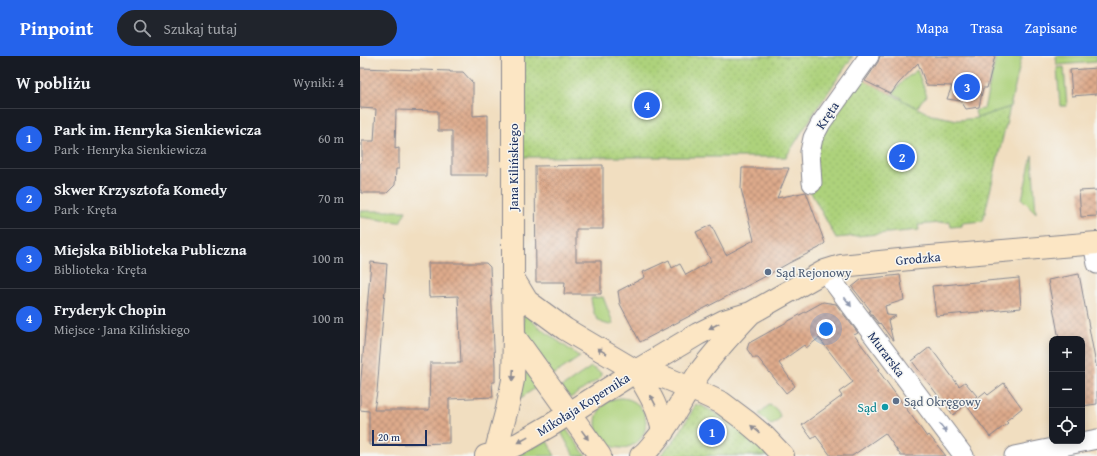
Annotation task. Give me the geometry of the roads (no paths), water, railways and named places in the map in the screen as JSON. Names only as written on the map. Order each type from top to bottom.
[{"type":"street","name":"Jana Kilińskiego","points":[[490,455],[507,409],[512,380],[514,336],[512,56]]},
{"type":"street","name":"Kręta","points":[[812,184],[810,152],[813,138],[821,123],[869,56]]},
{"type":"street","name":"Grodzka","points":[[636,371],[698,334],[724,321],[751,313],[825,271],[841,266],[919,258],[1096,250]]},
{"type":"street","name":"Murarska","points":[[825,271],[964,456]]},
{"type":"street","points":[[513,278],[527,301],[565,329],[636,371],[666,378],[722,403],[765,437],[783,456]]},
{"type":"street","name":"Grodzka","points":[[641,456],[646,453],[663,432],[707,362],[751,313]]},
{"type":"street","points":[[514,336],[600,456]]},
{"type":"street","points":[[636,371],[658,409],[663,432]]},
{"type":"street","name":"Mikołaja Kopernika","points":[[490,455],[520,443],[636,371]]},
{"type":"street","points":[[1014,456],[1097,438]]},
{"type":"place","name":"Miejska Biblioteka Publiczna","points":[[967,87]]},
{"type":"place","name":"Fryderyk Chopin","points":[[647,105]]},
{"type":"place","name":"Skwer Krzysztofa Komedy","points":[[902,157]]},
{"type":"place","name":"Sąd Rejonowy","points":[[768,272]]},
{"type":"place","name":"Sąd Okręgowy","points":[[896,401]]},
{"type":"place","name":"Sąd","points":[[885,407]]},
{"type":"place","name":"Park im. Henryka Sienkiewicza","points":[[712,432]]}]
